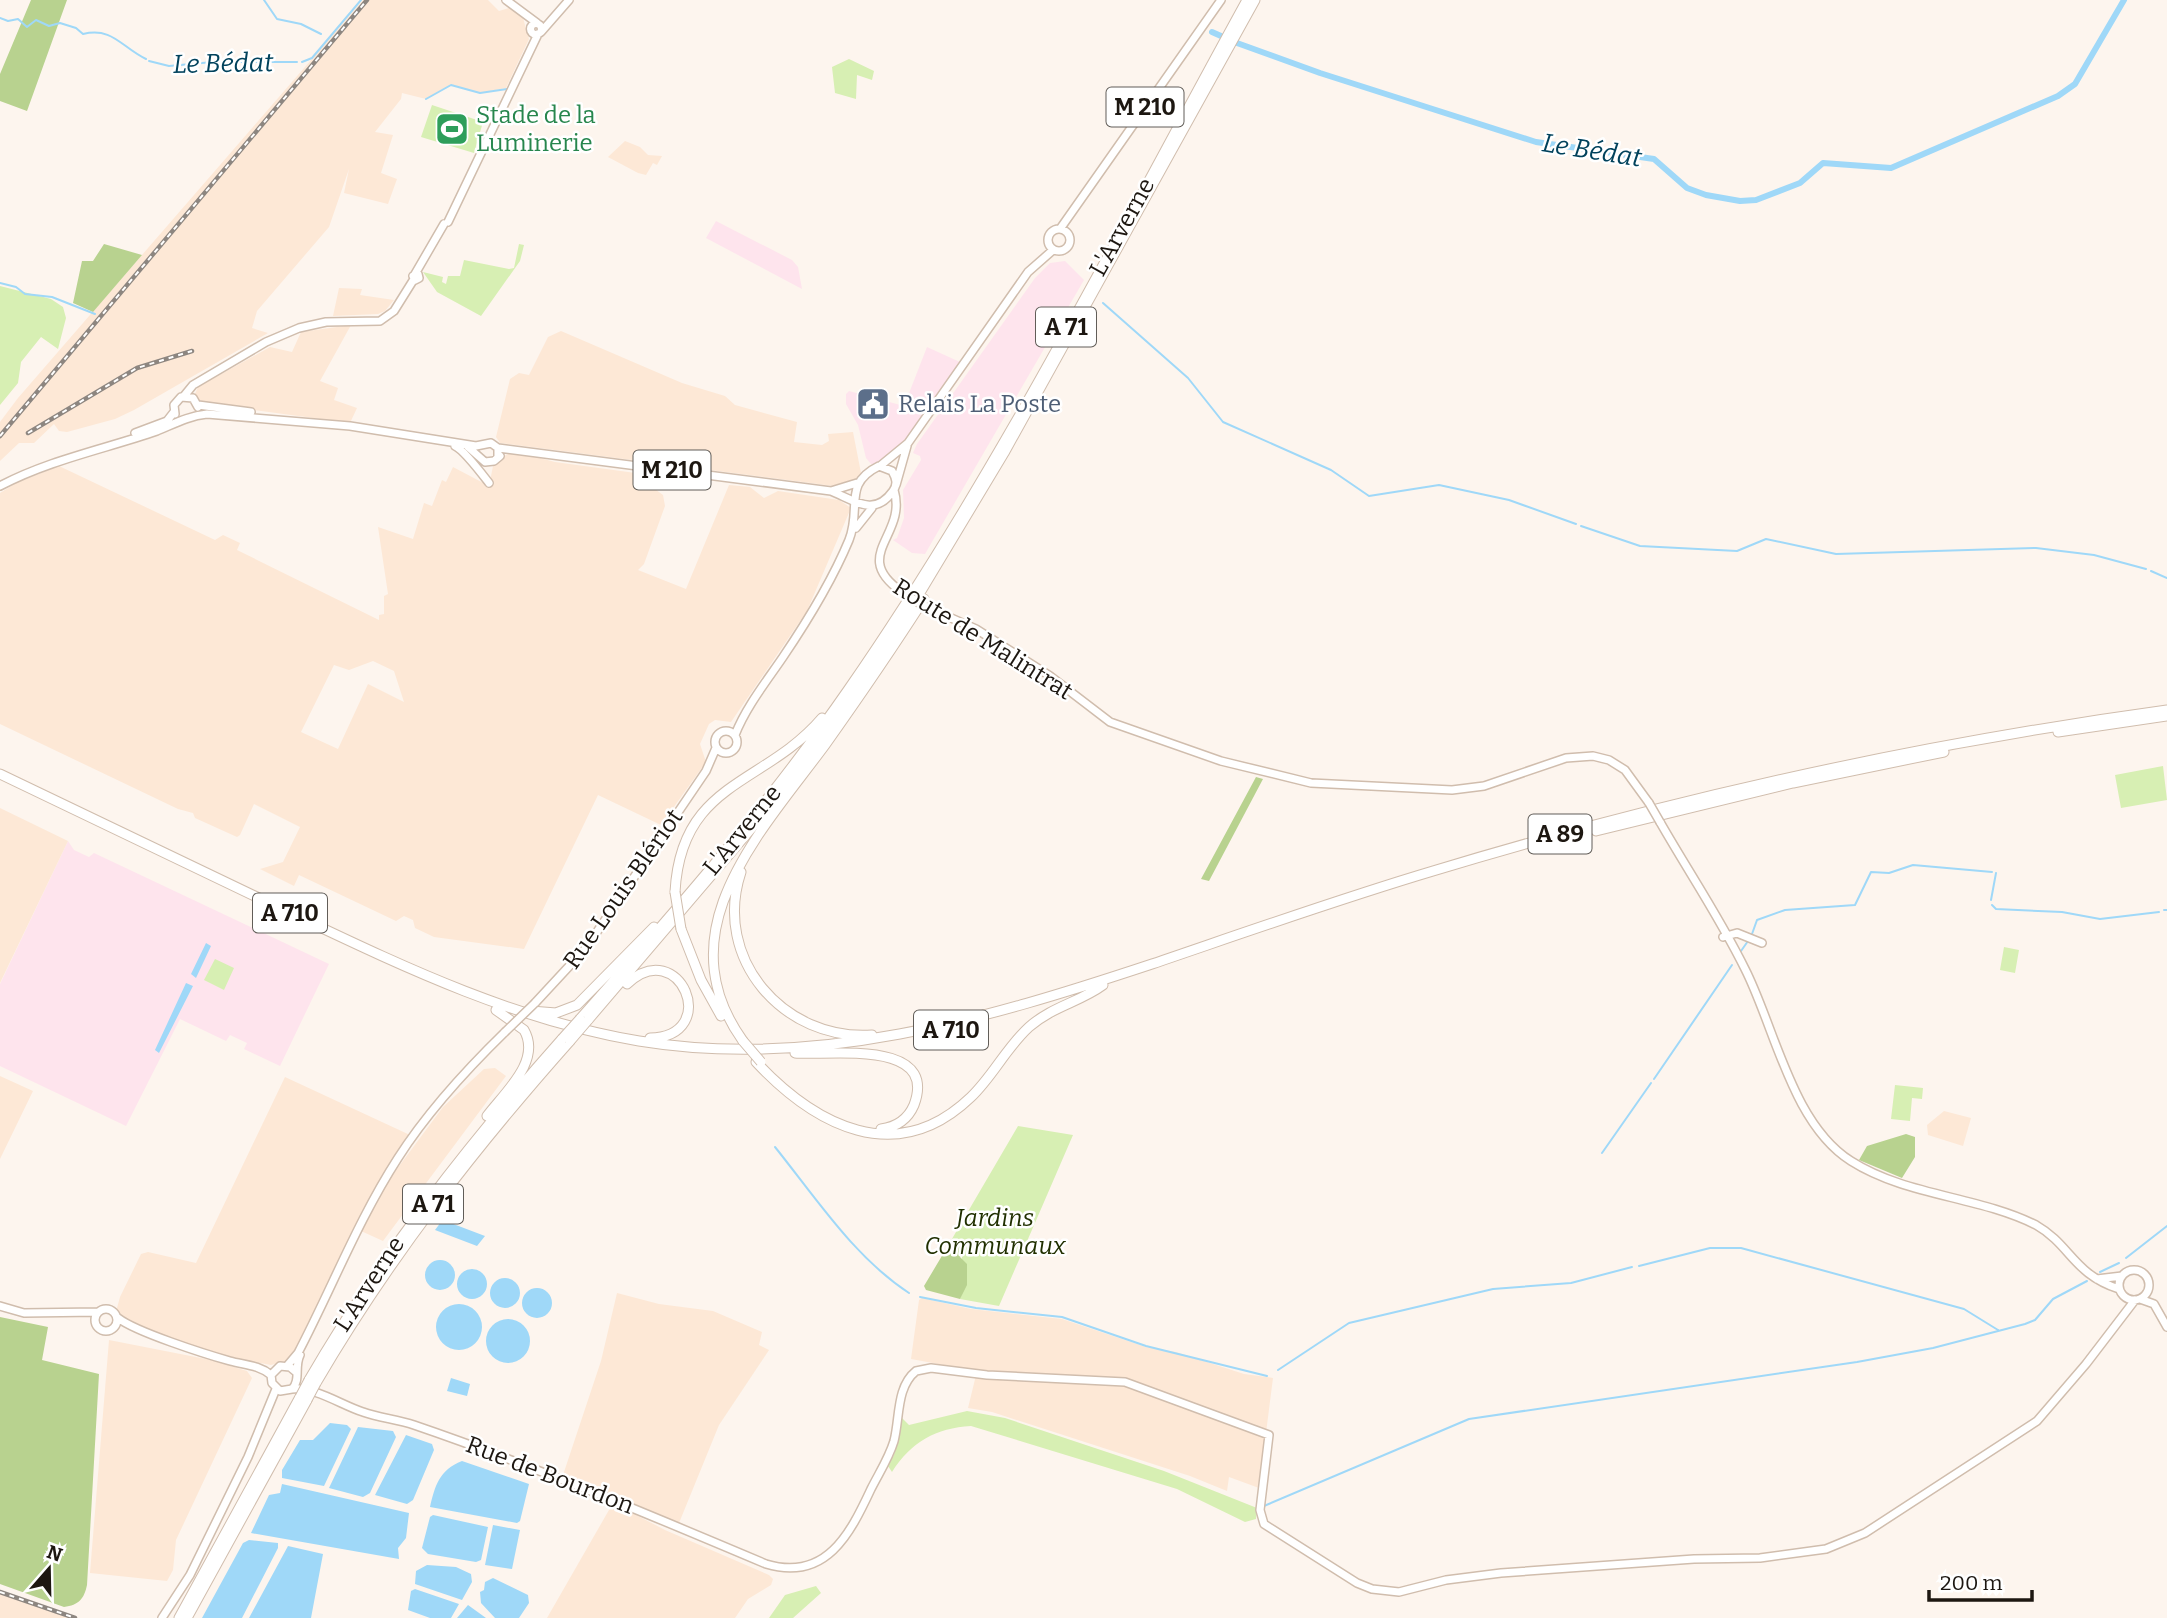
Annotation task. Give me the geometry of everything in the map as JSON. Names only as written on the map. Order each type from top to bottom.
[{"type":"highway","name":"L'Arverne","points":[[584,1020],[768,799],[847,691],[908,600],[993,458],[1247,0]]},
{"type":"highway","name":"L'Arverne","points":[[179,1618],[382,1262],[463,1154],[715,875],[793,776],[878,658],[959,530],[1255,0]]},
{"type":"highway","points":[[741,1041],[720,1000],[713,976],[712,950],[725,896],[749,849],[890,652],[959,538],[959,530]]},
{"type":"highway","points":[[847,691],[796,744],[729,786],[704,811],[682,850],[675,891],[681,929],[701,980],[741,1041],[759,1062],[799,1103],[833,1124],[873,1133],[908,1131],[936,1121],[963,1105],[1030,1027],[1056,1008],[1103,985]]},
{"type":"highway","name":"A 89","points":[[926,1030],[1056,995],[1408,879],[1629,816],[1910,752],[2167,710]]},
{"type":"highway","name":"A 89","points":[[1103,985],[1433,877],[1631,821],[1897,761],[2167,716]]},
{"type":"highway","name":"A 710","points":[[0,774],[446,985],[536,1017],[621,1037],[700,1047],[767,1049],[846,1043],[926,1030]]},
{"type":"highway","name":"A 710","points":[[0,780],[391,967],[496,1010],[569,1032],[650,1048],[721,1054],[795,1053],[857,1047],[927,1035],[1008,1015],[1103,985]]},
{"type":"highway","points":[[762,830],[739,878],[734,913],[741,952],[765,993],[795,1018],[834,1033],[863,1035],[926,1030]]},
{"type":"highway","points":[[446,985],[532,1012],[565,1011],[582,1001],[675,905],[684,901]]},
{"type":"highway","points":[[584,1020],[643,973],[661,971],[680,981],[689,1004],[686,1018],[679,1028],[658,1038],[621,1037]]},
{"type":"highway","points":[[463,1154],[467,1143],[520,1073],[528,1055],[529,1042],[524,1030],[496,1010]]},
{"type":"highway","name":"L'Arverne","points":[[313,1381],[434,1203],[566,1040]]},
{"type":"highway","points":[[759,1062],[807,1105],[844,1124],[884,1129],[904,1119],[913,1108],[916,1092],[913,1077],[904,1065],[894,1058],[872,1053],[795,1053]]},
{"type":"highway","name":"L'Arverne","points":[[187,1618],[303,1398]]},
{"type":"main road","points":[[505,0],[536,29]]},
{"type":"main road","points":[[177,416],[175,402],[188,397],[197,383],[291,331],[326,322],[384,320],[394,311],[446,223],[536,29],[549,22],[569,0]]},
{"type":"main road","name":"M 210","points":[[1063,230],[1071,214],[1221,0]]},
{"type":"main road","points":[[1063,230],[1070,240],[1068,247],[1060,251],[1051,247],[1049,234],[1063,230]]},
{"type":"main road","points":[[706,771],[716,748],[716,737],[731,733],[807,621],[850,538],[855,523],[857,483],[908,443],[1051,247]]},
{"type":"main road","points":[[188,397],[198,405],[432,437],[480,450],[488,462],[498,457],[498,448],[491,443],[480,450]]},
{"type":"main road","points":[[194,417],[198,405]]},
{"type":"main road","points":[[0,486],[65,459],[157,431],[177,416],[194,417],[207,414],[314,422]]},
{"type":"main road","points":[[432,437],[460,448],[489,483]]},
{"type":"main road","points":[[850,538],[873,508],[895,488],[908,443]]},
{"type":"main road","name":"M 210","points":[[498,448],[831,491],[856,502]]},
{"type":"main road","name":"M 210","points":[[498,457],[514,451]]},
{"type":"main road","points":[[879,466],[892,471],[898,502],[896,518]]},
{"type":"main road","name":"M 210","points":[[831,491],[857,483]]},
{"type":"main road","points":[[856,502],[873,508]]},
{"type":"main road","points":[[881,503],[893,508],[896,518]]},
{"type":"main road","name":"Route de Malintrat","points":[[896,518],[881,546],[880,562],[885,578],[902,592],[924,606],[983,634],[1061,685],[1110,722],[1221,761],[1311,783],[1452,790],[1484,786],[1558,761],[1593,756],[1609,760],[1625,770],[1649,803],[1726,939]]},
{"type":"main road","points":[[706,771],[736,745],[731,733]]},
{"type":"main road","points":[[716,748],[724,753]]},
{"type":"main road","name":"Rue Louis Blériot","points":[[333,1281],[374,1198],[419,1127],[455,1083],[586,948],[706,771]]},
{"type":"main road","points":[[1737,933],[1762,943],[1739,938],[1726,939],[1737,933]]},
{"type":"main road","points":[[1736,953],[1735,944],[1739,938]]},
{"type":"main road","points":[[1726,939],[1757,996],[1806,1111],[1820,1133],[1838,1151],[1881,1175],[2036,1225],[2052,1236],[2081,1269],[2137,1299],[2154,1304],[2167,1327]]},
{"type":"main road","points":[[1726,939],[1757,996]]},
{"type":"main road","points":[[2096,1279],[2122,1276],[2130,1270],[2140,1271],[2147,1278],[2148,1287],[2167,1320]]},
{"type":"main road","points":[[2113,1330],[2123,1307],[2122,1276]]},
{"type":"main road","points":[[220,1357],[277,1368],[287,1366],[298,1353],[333,1281]]},
{"type":"main road","points":[[248,1457],[297,1376],[298,1360],[333,1281]]},
{"type":"main road","points":[[2113,1330],[2148,1287]]},
{"type":"main road","points":[[2,1306],[40,1314],[74,1311],[97,1316],[108,1308],[118,1318],[137,1329],[260,1368],[271,1375],[276,1389],[248,1457],[190,1575],[162,1618]]},
{"type":"main road","points":[[97,1316],[98,1328],[104,1331],[115,1327],[137,1329]]},
{"type":"main road","points":[[115,1327],[118,1318]]},
{"type":"main road","name":"Rue de Bourdon","points":[[289,1391],[320,1395],[361,1412],[397,1419],[461,1441],[585,1487],[777,1567],[799,1567],[820,1560],[845,1540],[891,1448],[907,1379],[923,1368],[986,1375],[1125,1382],[1269,1435],[1260,1510],[1262,1521],[1269,1529],[1364,1586],[1387,1592],[1446,1580],[1521,1572],[1694,1559],[1760,1558],[1837,1547],[1865,1533],[2037,1421],[2113,1330]]},
{"type":"main road","points":[[287,1366],[297,1376]]},
{"type":"main road","points":[[271,1375],[277,1368]]},
{"type":"main road","name":"Rue de Bourdon","points":[[297,1376],[320,1395]]},
{"type":"main road","points":[[276,1389],[289,1391]]},
{"type":"shaded area","points":[[363,0],[488,0],[499,11],[509,8],[523,18],[529,39],[506,88],[480,93],[451,85],[426,99],[402,93],[401,99],[375,132],[393,135],[381,173],[397,179],[388,204],[344,193],[349,169],[329,227],[257,311],[252,328],[268,333],[134,410],[115,419],[67,432],[59,431],[54,424],[34,443],[19,443],[0,461],[0,422],[18,398]]},
{"type":"shaded area","points":[[625,141],[640,147],[648,155],[662,156],[657,165],[653,163],[646,175],[608,157]]},
{"type":"shaded area","points":[[716,221],[792,260],[798,267],[802,289],[706,238]]},
{"type":"shaded area","points":[[1065,261],[1084,280],[925,554],[912,553],[893,540],[897,538],[904,518],[903,490],[921,460],[920,456],[913,453],[917,444],[1035,278],[1050,263]]},
{"type":"shaded area","points":[[339,288],[362,289],[360,295],[394,300],[385,311],[378,314],[333,316]]},
{"type":"shaded area","points":[[351,325],[320,381],[338,388],[334,400],[357,408],[350,423],[201,403],[195,394],[198,387],[270,347],[292,352],[301,332]]},
{"type":"shaded area","points":[[561,331],[682,383],[725,396],[735,405],[797,422],[794,442],[822,445],[829,441],[828,434],[853,432],[861,473],[855,481],[841,487],[500,443],[496,437],[510,379],[519,373],[529,375],[548,337]]},
{"type":"shaded area","points":[[927,347],[960,362],[905,443],[877,464],[871,464],[866,458],[858,425],[846,404],[846,394],[849,391],[904,406]]},
{"type":"shaded area","points":[[514,451],[555,462],[650,475],[658,480],[655,489],[663,495],[665,506],[644,564],[638,570],[686,589],[729,485],[750,487],[764,498],[778,491],[839,500],[851,508],[807,611],[731,722],[715,720],[709,724],[700,744],[706,762],[661,825],[598,795],[524,949],[434,937],[415,928],[413,920],[404,916],[396,921],[299,875],[294,886],[260,869],[283,862],[300,827],[254,804],[237,837],[195,818],[193,813],[178,809],[0,724],[0,493],[16,483],[59,466],[215,540],[223,535],[240,543],[237,550],[379,620],[379,615],[384,614],[384,596],[388,594],[378,527],[413,539],[424,503],[432,506],[442,480],[446,482],[453,467],[489,486],[494,461]],"holes":[[[373,661],[394,671],[404,702],[368,684],[338,749],[301,732],[334,665],[349,670]]]},
{"type":"shaded area","points":[[0,808],[68,841],[0,983]]},
{"type":"shaded area","points":[[68,841],[74,850],[89,857],[94,853],[329,964],[280,1066],[244,1049],[247,1043],[230,1035],[226,1041],[180,1019],[126,1126],[0,1066],[0,984]]},
{"type":"shaded area","points":[[495,1068],[506,1076],[383,1241],[361,1231],[388,1181],[443,1107],[484,1069]]},
{"type":"shaded area","points":[[0,1076],[33,1091],[0,1159]]},
{"type":"shaded area","points":[[285,1077],[410,1135],[360,1219],[290,1360],[271,1365],[223,1356],[132,1325],[120,1318],[117,1308],[120,1297],[141,1254],[148,1252],[196,1263]]},
{"type":"shaded area","points":[[1944,1111],[1971,1118],[1963,1146],[1928,1135],[1927,1125]]},
{"type":"shaded area","points":[[617,1293],[659,1304],[713,1311],[762,1332],[759,1345],[769,1350],[719,1425],[679,1523],[563,1475],[601,1361]]},
{"type":"shaded area","points":[[922,1298],[971,1309],[1062,1319],[1146,1347],[1176,1352],[1244,1374],[1273,1378],[1259,1488],[1229,1477],[1227,1491],[1190,1476],[992,1412],[968,1408],[977,1371],[911,1359],[919,1300]]},
{"type":"shaded area","points":[[109,1340],[211,1360],[247,1371],[252,1378],[176,1540],[173,1570],[167,1581],[90,1573]]},
{"type":"shaded area","points":[[613,1503],[665,1530],[769,1575],[773,1579],[771,1585],[748,1599],[735,1618],[547,1618]]},
{"type":"shaded area","points":[[0,1593],[10,1596],[73,1618],[0,1618]]},
{"type":"green space","points":[[31,0],[67,0],[27,111],[0,101],[0,74]]},
{"type":"green space","points":[[849,59],[874,71],[872,80],[857,75],[856,99],[835,93],[832,67]]},
{"type":"green space","name":"Stade de la Luminerie","points":[[432,105],[483,122],[474,153],[421,137]]},
{"type":"green space","points":[[104,244],[142,255],[93,312],[73,303],[82,261],[93,261]]},
{"type":"green space","points":[[519,244],[524,245],[520,261],[481,316],[437,292],[423,272],[443,277],[442,282],[446,284],[448,276],[460,276],[464,260],[514,268]]},
{"type":"green space","points":[[0,286],[51,299],[63,307],[66,318],[58,349],[41,337],[21,362],[18,383],[0,405]]},
{"type":"green space","points":[[2163,766],[2167,800],[2121,808],[2115,775]]},
{"type":"green space","points":[[1256,777],[1263,779],[1209,881],[1201,879]]},
{"type":"green space","points":[[2004,947],[2019,950],[2015,973],[2000,970]]},
{"type":"green space","points":[[215,959],[234,968],[224,990],[204,980]]},
{"type":"green space","points":[[1895,1085],[1923,1088],[1922,1099],[1912,1098],[1910,1121],[1891,1119]]},
{"type":"green space","name":"Jardins Communaux","points":[[1018,1126],[1073,1135],[999,1306],[960,1299],[964,1285],[964,1247],[949,1244]]},
{"type":"green space","points":[[1906,1134],[1915,1137],[1915,1157],[1902,1178],[1859,1160],[1867,1146]]},
{"type":"green space","points":[[949,1244],[964,1247],[960,1257],[967,1264],[967,1285],[960,1299],[926,1290],[924,1286]]},
{"type":"green space","points":[[0,1317],[48,1327],[42,1360],[99,1374],[87,1585],[84,1594],[74,1605],[64,1607],[0,1584]]},
{"type":"green space","points":[[967,1411],[1005,1418],[1164,1471],[1257,1508],[1256,1519],[1245,1522],[1177,1489],[971,1426],[958,1427],[926,1438],[907,1452],[892,1472],[888,1466],[894,1455],[901,1417],[909,1425]]},
{"type":"green space","points":[[816,1586],[821,1593],[793,1618],[769,1618],[785,1595]]},
{"type":"water","points":[[206,943],[211,946],[196,978],[191,974]]},
{"type":"water","points":[[186,983],[193,986],[159,1053],[155,1050]]},
{"type":"water","points":[[441,1222],[448,1222],[485,1236],[477,1246],[435,1230]]},
{"type":"water","points":[[440,1260],[451,1264],[455,1275],[451,1286],[440,1290],[429,1286],[425,1275],[429,1264]]},
{"type":"water","points":[[472,1269],[483,1273],[487,1284],[483,1295],[472,1299],[461,1295],[457,1284],[461,1273]]},
{"type":"water","points":[[505,1278],[516,1282],[520,1293],[516,1304],[505,1308],[494,1304],[490,1293],[494,1282]]},
{"type":"water","points":[[537,1288],[548,1292],[552,1303],[548,1314],[537,1318],[526,1314],[522,1303],[526,1292]]},
{"type":"water","points":[[459,1304],[475,1311],[482,1327],[475,1343],[459,1350],[443,1343],[436,1327],[443,1311]]},
{"type":"water","points":[[508,1319],[517,1320],[524,1325],[529,1332],[529,1350],[524,1357],[517,1362],[508,1363],[499,1362],[492,1357],[487,1350],[486,1341],[487,1332],[492,1325],[499,1320]]},
{"type":"water","points":[[451,1378],[470,1384],[467,1396],[447,1391]]},
{"type":"water","points":[[330,1423],[347,1425],[351,1429],[324,1486],[282,1478],[282,1470],[300,1440],[313,1440]]},
{"type":"water","points":[[358,1427],[393,1431],[396,1437],[370,1493],[363,1497],[329,1488]]},
{"type":"water","points":[[406,1435],[432,1444],[434,1450],[413,1500],[407,1504],[375,1495]]},
{"type":"water","points":[[462,1461],[529,1484],[520,1521],[517,1523],[430,1507],[436,1486],[443,1474]]},
{"type":"water","points":[[282,1484],[409,1513],[406,1538],[398,1548],[399,1559],[251,1533],[269,1495],[280,1493]]},
{"type":"water","points":[[433,1515],[488,1527],[481,1560],[476,1562],[428,1554],[422,1548],[430,1517]]},
{"type":"water","points":[[493,1525],[520,1530],[512,1569],[485,1565]]},
{"type":"water","points":[[249,1540],[278,1543],[278,1548],[242,1618],[202,1618],[243,1543]]},
{"type":"water","points":[[288,1546],[323,1554],[311,1618],[249,1618]]},
{"type":"water","points":[[427,1565],[456,1567],[471,1574],[472,1582],[462,1600],[415,1584],[416,1571]]},
{"type":"water","points":[[493,1578],[528,1595],[529,1603],[519,1618],[495,1618],[481,1603],[480,1592],[484,1590],[485,1582]]},
{"type":"water","points":[[415,1589],[459,1604],[451,1618],[430,1618],[408,1610],[411,1591]]},
{"type":"water","points":[[468,1605],[486,1618],[457,1618]]},
{"type":"waterway","points":[[264,0],[277,19],[301,24],[321,34]]},
{"type":"waterway","name":"Le Bédat","points":[[302,62],[312,58],[361,0]]},
{"type":"waterway","name":"Le Bédat","points":[[1237,43],[1320,73],[1536,142],[1654,159],[1687,188],[1706,195],[1740,201],[1756,200],[1800,183],[1823,163],[1891,168],[2058,96],[2075,84],[2124,0]]},
{"type":"waterway","name":"Le Bédat","points":[[0,18],[8,21],[18,19],[27,27],[36,20],[49,26],[60,23],[76,28],[83,34],[102,33],[146,59]]},
{"type":"waterway","name":"Le Bédat","points":[[1212,32],[1221,36]]},
{"type":"waterway","name":"Le Bédat","points":[[149,61],[169,66],[213,62],[297,62]]},
{"type":"waterway","points":[[426,99],[451,85],[480,93],[507,89]]},
{"type":"waterway","points":[[0,283],[16,287],[25,294],[52,297],[95,314]]},
{"type":"waterway","points":[[1103,303],[1188,378],[1223,422],[1331,470],[1369,496],[1439,485],[1509,500],[1576,524]]},
{"type":"waterway","points":[[1581,526],[1640,546],[1737,551],[1766,539],[1836,554],[2036,548],[2094,555],[2146,569]]},
{"type":"waterway","points":[[2151,571],[2167,578]]},
{"type":"waterway","points":[[1752,934],[1757,920],[1785,910],[1855,905],[1871,872],[1889,873],[1913,865],[1992,872]]},
{"type":"waterway","points":[[1991,900],[1996,873]]},
{"type":"waterway","points":[[1992,905],[1996,909],[2062,912],[2100,919],[2159,912]]},
{"type":"waterway","points":[[1741,951],[1748,941]]},
{"type":"waterway","points":[[1654,1079],[1732,965]]},
{"type":"waterway","points":[[1602,1153],[1651,1083]]},
{"type":"waterway","points":[[775,1147],[853,1244],[909,1293]]},
{"type":"waterway","points":[[2126,1258],[2167,1226]]},
{"type":"waterway","points":[[1639,1266],[1710,1248],[1741,1248],[1964,1309],[1998,1330]]},
{"type":"waterway","points":[[2100,1272],[2119,1263]]},
{"type":"waterway","points":[[1278,1370],[1349,1323],[1493,1289],[1571,1283],[1632,1267]]},
{"type":"waterway","points":[[1264,1506],[1469,1419],[1857,1362],[1933,1348],[2035,1320],[2053,1299],[2087,1281]]},
{"type":"waterway","points":[[920,1297],[976,1308],[1062,1317],[1146,1346],[1267,1376]]},
{"type":"railway","points":[[0,436],[367,0]]},
{"type":"railway","points":[[28,433],[137,368],[192,351]]},
{"type":"railway","points":[[0,1592],[75,1618]]},
{"type":"place","name":"Stade de la Luminerie","points":[[452,129]]},
{"type":"place","name":"Relais La Poste","points":[[873,404]]}]
